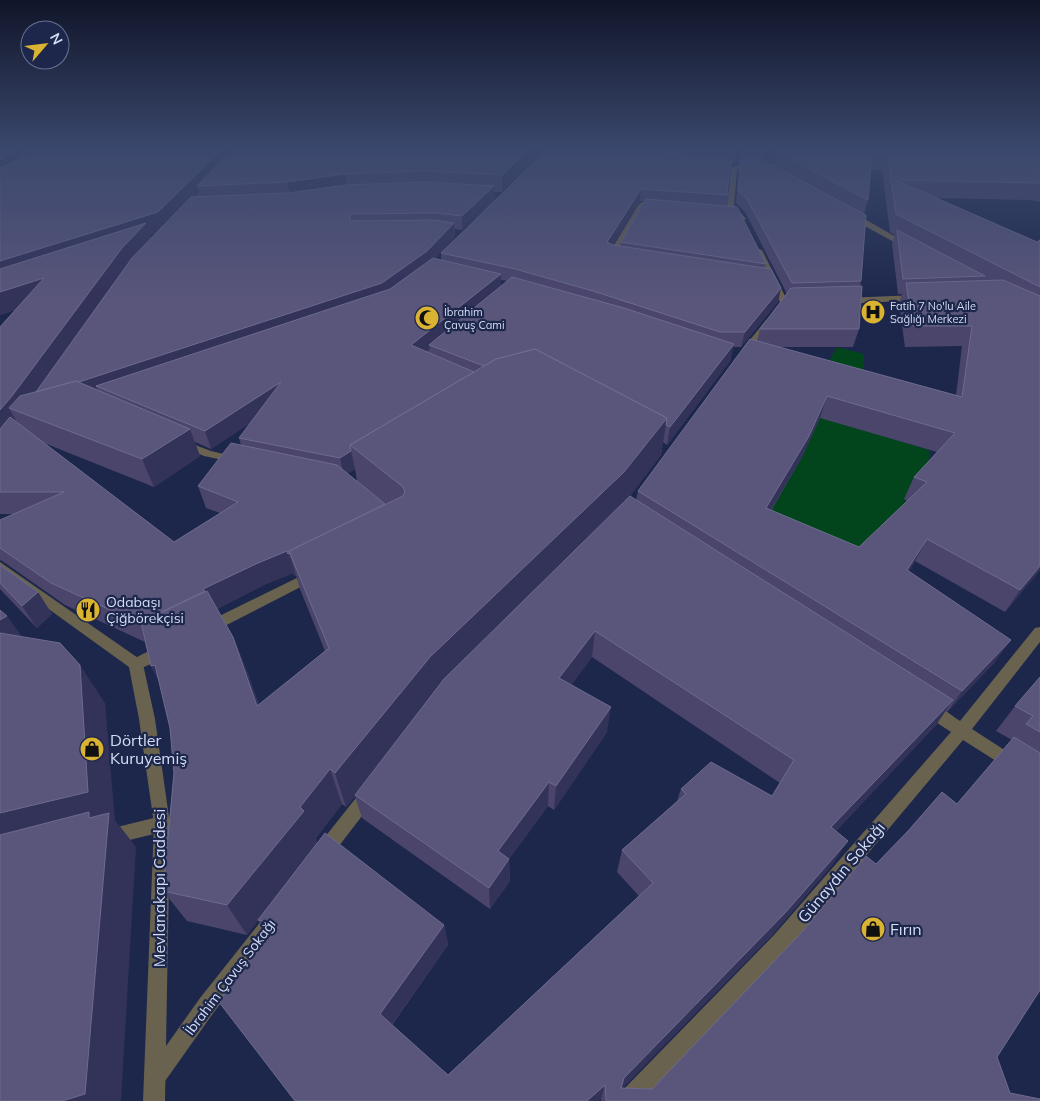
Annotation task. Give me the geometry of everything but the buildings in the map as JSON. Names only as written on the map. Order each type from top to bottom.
[{"type":"street","points":[[731,199],[730,205],[739,213],[747,229]]},
{"type":"street","points":[[621,257],[612,255],[642,204],[671,207]]},
{"type":"street","points":[[719,211],[739,213]]},
{"type":"street","points":[[846,212],[913,249]]},
{"type":"street","points":[[733,367],[789,302],[773,279],[756,246]]},
{"type":"street","points":[[763,278],[773,279]]},
{"type":"street","points":[[832,301],[927,298]]},
{"type":"street","points":[[172,438],[208,454],[245,462]]},
{"type":"street","points":[[0,567],[136,664],[172,646]]},
{"type":"street","points":[[199,632],[323,570]]},
{"type":"street","name":"Günaydın Sokağı","points":[[628,1101],[782,942],[962,730],[1040,632]]},
{"type":"street","name":"Mevlanakapı Caddesi","points":[[136,664],[147,719],[162,824],[154,1101]]},
{"type":"street","points":[[913,699],[1040,782]]},
{"type":"street","points":[[315,864],[375,786]]},
{"type":"street","points":[[95,841],[162,824]]},
{"type":"street","name":"İbrahim Çavuş Sokağı","points":[[156,1077],[207,1005],[285,903]]},
{"type":"green space","points":[[837,347],[864,354],[864,373],[843,424],[929,450],[929,472],[904,499],[916,504],[871,549],[756,529],[788,481],[822,413],[818,380]]},
{"type":"place","name":"Fatih 7 No'lu Aile Sağlığı Merkezi","points":[[873,312]]},
{"type":"place","name":"İbrahim Çavuş Cami","points":[[427,318]]},
{"type":"place","name":"Odabaşı Çiğbörekçisi","points":[[88,610]]},
{"type":"place","name":"Dörtler Kuruyemiş","points":[[92,749]]},
{"type":"place","name":"Fırın","points":[[873,929]]}]
